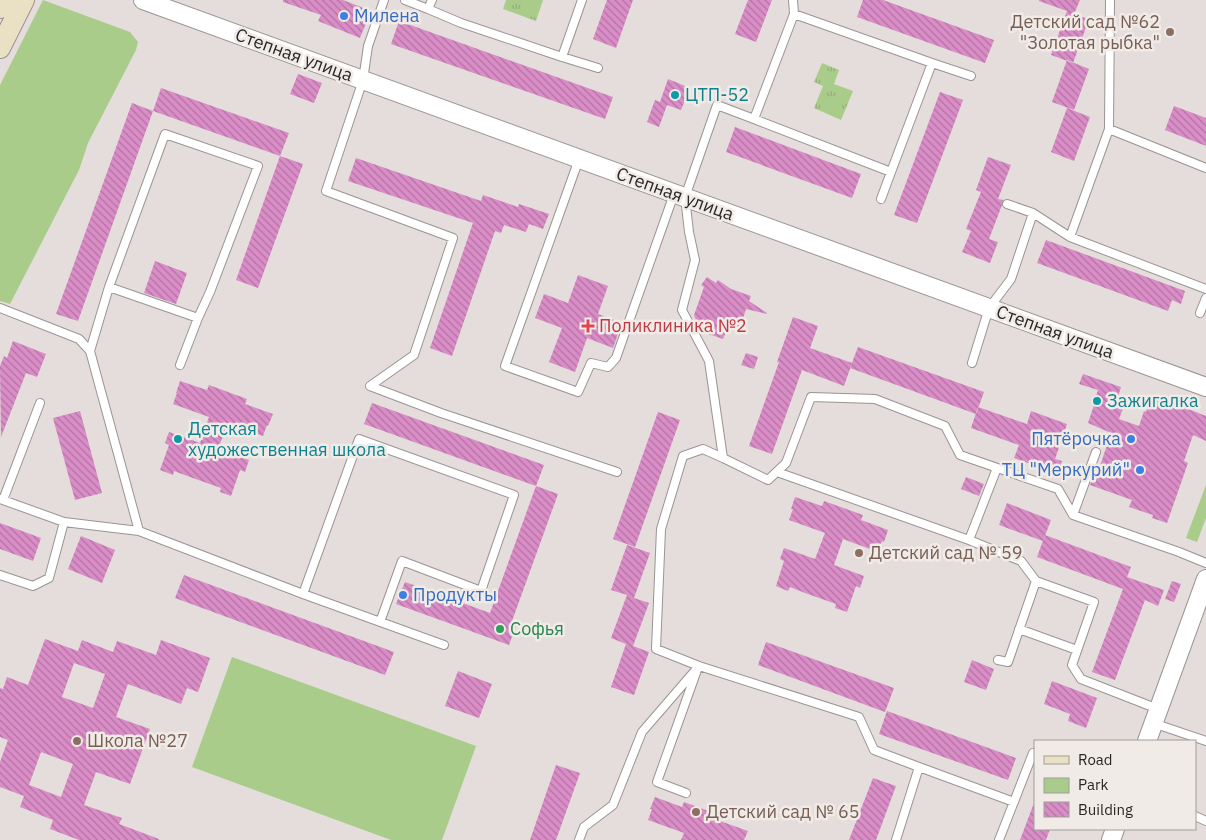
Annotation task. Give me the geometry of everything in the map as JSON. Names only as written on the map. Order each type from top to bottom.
[{"type":"main road","points":[[0,48],[24,0]]},
{"type":"street","name":"Степная улица","points":[[143,0],[1206,387]]},
{"type":"street","points":[[1147,740],[1196,616],[1206,579]]},
{"type":"lane","points":[[384,0],[368,46],[363,80],[326,191],[453,238],[414,355],[370,386],[441,413],[617,472]]},
{"type":"lane","points":[[405,0],[461,22],[598,68]]},
{"type":"lane","points":[[428,9],[432,0]]},
{"type":"lane","points":[[562,57],[582,0]]},
{"type":"lane","points":[[754,119],[794,14],[793,0]]},
{"type":"lane","points":[[1070,236],[1109,129],[1110,0]]},
{"type":"lane","points":[[794,14],[970,76]]},
{"type":"lane","points":[[881,199],[932,63]]},
{"type":"lane","points":[[579,159],[505,366],[578,392],[591,363],[608,367],[616,358],[679,195],[717,105],[891,172]]},
{"type":"lane","points":[[1109,129],[1206,168]]},
{"type":"lane","points":[[90,351],[109,287],[165,134],[258,166],[180,365]]},
{"type":"lane","points":[[679,195],[695,260],[682,310],[709,361],[723,458]]},
{"type":"lane","points":[[1007,204],[1033,213],[1070,236],[1206,288]]},
{"type":"lane","points":[[972,363],[989,308],[1011,279],[1033,213]]},
{"type":"lane","points":[[109,287],[198,318]]},
{"type":"lane","points":[[1200,313],[1206,298]]},
{"type":"lane","points":[[0,317],[2,308],[79,339],[90,351],[139,532]]},
{"type":"lane","points":[[1014,802],[874,750],[858,717],[699,666],[656,649],[661,529],[683,456],[703,449],[768,480],[786,463],[811,396],[875,399],[945,426],[960,456],[1058,489],[1073,515],[1206,563]]},
{"type":"lane","points":[[40,403],[2,499],[64,522],[139,532],[444,645]]},
{"type":"lane","points":[[303,594],[360,439],[514,495],[481,591],[402,561],[380,622]]},
{"type":"lane","points":[[1073,515],[1096,452]]},
{"type":"lane","points":[[969,540],[997,468]]},
{"type":"lane","points":[[777,472],[969,540],[1021,561],[1036,581],[1094,602],[1072,664],[1081,679],[1206,741]]},
{"type":"lane","points":[[0,575],[33,586],[48,578],[64,522]]},
{"type":"lane","points":[[998,660],[1008,662],[1036,581]]},
{"type":"lane","points":[[1019,629],[1077,650]]},
{"type":"lane","points":[[686,793],[657,782],[699,666]]},
{"type":"lane","points":[[579,840],[584,827],[613,805],[642,732],[699,666]]},
{"type":"lane","points":[[999,840],[1033,753]]},
{"type":"lane","points":[[896,840],[919,767]]},
{"type":"green space","points":[[43,0],[130,32],[138,42],[136,50],[88,143],[79,170],[10,304],[0,301],[0,85]]},
{"type":"green space","points":[[506,0],[543,0],[536,21],[503,9]]},
{"type":"green space","points":[[822,63],[839,70],[834,84],[853,91],[841,120],[814,108],[823,86],[814,82]]},
{"type":"green space","points":[[1206,485],[1206,518],[1197,542],[1186,538]]},
{"type":"green space","points":[[232,657],[476,746],[442,840],[391,840],[192,767]]},
{"type":"building","name":"Милена","points":[[283,0],[343,0],[371,11],[360,38],[318,21],[321,15],[283,2]]},
{"type":"building","points":[[607,0],[633,0],[616,48],[593,39]]},
{"type":"building","points":[[748,0],[772,0],[756,42],[735,34]]},
{"type":"building","points":[[863,0],[883,0],[994,40],[985,63],[857,17]]},
{"type":"building","points":[[1039,0],[1080,0],[1074,14],[1070,13],[1089,19],[1073,63],[1051,55],[1067,11]]},
{"type":"building","points":[[399,21],[613,97],[605,119],[391,44]]},
{"type":"building","points":[[1067,60],[1089,69],[1074,110],[1052,102]]},
{"type":"building","points":[[298,74],[322,83],[314,103],[290,94]]},
{"type":"building","name":"ЦТП-52","points":[[668,79],[690,88],[681,110],[667,105],[659,127],[647,122],[655,100],[660,102]]},
{"type":"building","points":[[161,88],[289,133],[280,156],[153,111]]},
{"type":"building","points":[[940,92],[963,100],[917,223],[894,215]]},
{"type":"building","points":[[132,103],[153,111],[78,321],[56,314]]},
{"type":"building","points":[[1174,106],[1206,118],[1206,146],[1165,130]]},
{"type":"building","points":[[1067,108],[1090,117],[1074,161],[1051,152]]},
{"type":"building","points":[[735,127],[861,174],[852,198],[726,152]]},
{"type":"building","points":[[280,156],[303,164],[258,288],[236,280]]},
{"type":"building","points":[[988,157],[1011,165],[998,199],[1003,200],[1002,205],[989,239],[998,242],[990,263],[962,252],[971,231],[966,229],[981,192],[976,190]]},
{"type":"building","points":[[356,158],[481,201],[483,195],[518,207],[519,204],[549,214],[543,229],[529,224],[526,232],[504,225],[501,233],[495,231],[452,356],[430,348],[473,223],[348,181]]},
{"type":"building","points":[[1046,240],[1185,291],[1181,304],[1172,300],[1168,311],[1037,263]]},
{"type":"building","points":[[155,261],[187,273],[176,304],[144,293]]},
{"type":"building","name":"Поликлиника №2","points":[[578,275],[608,286],[598,314],[622,323],[613,348],[587,338],[575,372],[549,362],[562,328],[535,318],[544,294],[568,303]]},
{"type":"building","points":[[707,277],[716,283],[718,280],[731,289],[751,296],[749,301],[767,314],[746,309],[739,331],[728,327],[723,339],[700,331],[694,315],[704,287],[701,285]]},
{"type":"building","points":[[793,317],[818,326],[810,348],[852,363],[844,386],[802,370],[772,454],[749,446]]},
{"type":"building","points":[[13,341],[46,354],[37,377],[26,373],[1,437],[0,366],[4,356],[7,358]]},
{"type":"building","points":[[858,347],[984,392],[976,414],[850,368]]},
{"type":"building","points":[[746,353],[758,357],[754,369],[741,365]]},
{"type":"building","name":"ТЦ \"Меркурий\"","points":[[1083,374],[1121,387],[1116,403],[1124,406],[1119,419],[1139,426],[1152,395],[1206,416],[1206,441],[1193,435],[1184,461],[1188,463],[1167,523],[1152,518],[1153,515],[1129,507],[1132,500],[1090,485],[1096,468],[1099,469],[1111,433],[1088,423],[1098,390],[1079,384]]},
{"type":"building","name":"Детская художественная школа","points":[[180,381],[207,390],[209,385],[247,399],[245,404],[273,414],[263,436],[228,423],[218,449],[249,460],[245,472],[240,470],[231,496],[220,492],[221,488],[174,471],[173,475],[160,470],[169,445],[165,443],[169,432],[200,443],[209,417],[173,404]]},
{"type":"building","points":[[372,403],[544,465],[536,486],[364,424]]},
{"type":"building","points":[[978,407],[1027,424],[1031,411],[1067,424],[1055,459],[1062,461],[1058,474],[1014,458],[1019,445],[971,428]]},
{"type":"building","points":[[80,411],[102,493],[75,500],[53,418]]},
{"type":"building","points":[[658,412],[680,420],[635,547],[613,539]]},
{"type":"building","points":[[966,477],[984,484],[979,496],[961,489]]},
{"type":"building","points":[[536,486],[558,494],[512,621],[517,623],[509,645],[396,604],[405,582],[490,613]]},
{"type":"building","points":[[795,497],[822,506],[824,501],[863,515],[861,520],[888,530],[878,552],[843,539],[834,565],[864,576],[860,588],[856,586],[847,612],[835,608],[836,604],[790,587],[788,591],[776,586],[784,561],[780,559],[784,548],[815,559],[825,533],[789,520]]},
{"type":"building","points":[[1007,503],[1051,520],[1043,541],[999,525]]},
{"type":"building","points":[[0,523],[41,538],[33,561],[0,549]]},
{"type":"building","points":[[1045,535],[1131,567],[1127,577],[1164,590],[1158,606],[1145,600],[1115,680],[1092,672],[1123,589],[1037,557]]},
{"type":"building","points":[[81,536],[115,550],[102,583],[68,569]]},
{"type":"building","points":[[627,545],[650,553],[634,598],[649,603],[633,646],[649,652],[634,695],[611,687],[626,644],[611,638],[627,595],[611,590]]},
{"type":"building","points":[[184,575],[394,652],[385,675],[175,598]]},
{"type":"building","points":[[1172,581],[1181,584],[1174,602],[1165,599]]},
{"type":"building","name":"Школа №27","points":[[45,639],[78,651],[82,640],[113,652],[117,641],[156,655],[161,640],[210,658],[198,692],[187,688],[181,704],[128,684],[116,717],[150,729],[130,784],[96,772],[84,805],[122,818],[119,824],[159,840],[79,840],[50,829],[53,820],[20,807],[24,796],[0,787],[0,762],[8,740],[0,737],[0,688],[3,689],[7,677],[28,685]],"holes":[[[74,663],[105,674],[93,708],[62,697]],[[41,752],[73,764],[61,797],[29,785]]]},
{"type":"building","points":[[766,642],[894,688],[885,712],[758,665]]},
{"type":"building","points":[[972,660],[994,669],[986,690],[964,682]]},
{"type":"building","points":[[458,671],[492,684],[479,718],[445,706]]},
{"type":"building","points":[[1052,681],[1097,698],[1086,728],[1068,721],[1070,714],[1044,704]]},
{"type":"building","points":[[887,711],[1016,758],[1008,780],[879,734]]},
{"type":"building","points":[[556,765],[580,773],[556,840],[530,840]]},
{"type":"building","points":[[873,778],[896,786],[876,840],[849,840]]},
{"type":"building","points":[[655,797],[682,807],[684,802],[722,816],[720,821],[748,831],[744,840],[681,840],[684,833],[648,820]]},
{"type":"building","points":[[1034,803],[1034,830],[1050,830],[1046,840],[1020,840]]},
{"type":"place","name":"Милена","points":[[344,16]]},
{"type":"place","name":"Детский сад №62 \"Золотая рыбка\"","points":[[1170,32]]},
{"type":"place","name":"ЦТП-52","points":[[675,95]]},
{"type":"place","name":"Поликлиника №2","points":[[588,326]]},
{"type":"place","name":"Зажигалка","points":[[1097,401]]},
{"type":"place","name":"Детская художественная школа","points":[[178,439]]},
{"type":"place","name":"Пятёрочка","points":[[1131,439]]},
{"type":"place","name":"ТЦ \"Меркурий\"","points":[[1140,470]]},
{"type":"place","name":"Детский сад № 59","points":[[859,553]]},
{"type":"place","name":"Продукты","points":[[403,595]]},
{"type":"place","name":"Софья","points":[[500,629]]},
{"type":"place","name":"Школа №27","points":[[77,741]]},
{"type":"place","name":"Детский сад № 65","points":[[696,812]]}]
